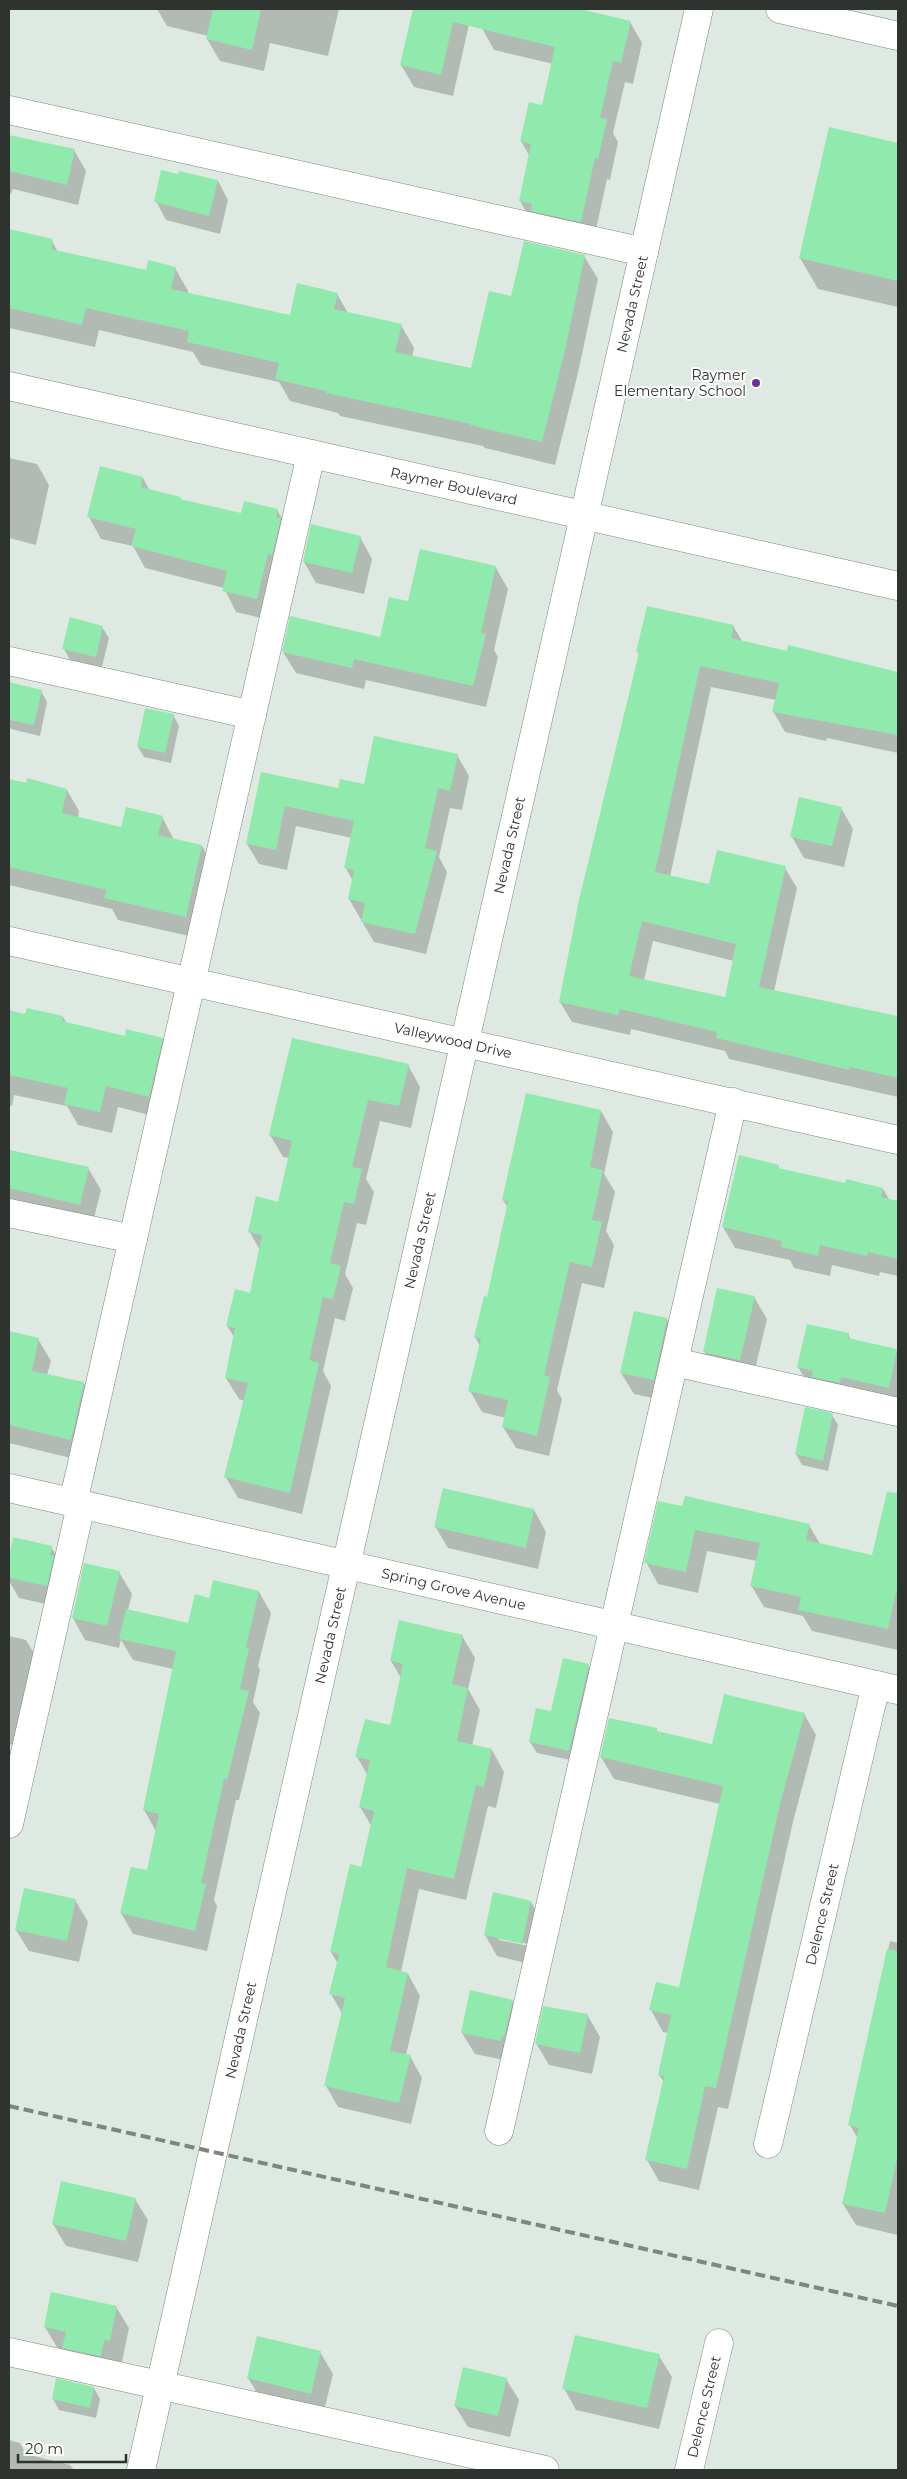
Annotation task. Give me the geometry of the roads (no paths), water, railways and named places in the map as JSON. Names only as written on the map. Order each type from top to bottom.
[{"type":"street","name":"Nevada Street","points":[[141,2470],[698,9]]},
{"type":"street","points":[[780,9],[898,36]]},
{"type":"street","points":[[9,110],[644,252]]},
{"type":"street","name":"Raymer Boulevard","points":[[9,386],[898,586]]},
{"type":"street","points":[[9,1824],[133,1238],[311,454]]},
{"type":"street","points":[[9,661],[252,715]]},
{"type":"street","name":"Valleywood Drive","points":[[9,941],[898,1140]]},
{"type":"street","points":[[499,2130],[734,1102]]},
{"type":"street","points":[[9,1213],[133,1238]]},
{"type":"street","points":[[674,1362],[898,1412]]},
{"type":"street","name":"Spring Grove Avenue","points":[[9,1488],[887,1687]]},
{"type":"street","name":"Delence Street","points":[[768,2144],[887,1687]]},
{"type":"street","name":"Delence Street","points":[[688,2470],[719,2344]]},
{"type":"street","points":[[9,2352],[160,2387],[545,2470]]},
{"type":"railway","points":[[9,2106],[898,2306]]},
{"type":"place","name":"Raymer Elementary School","points":[[756,383]]}]
